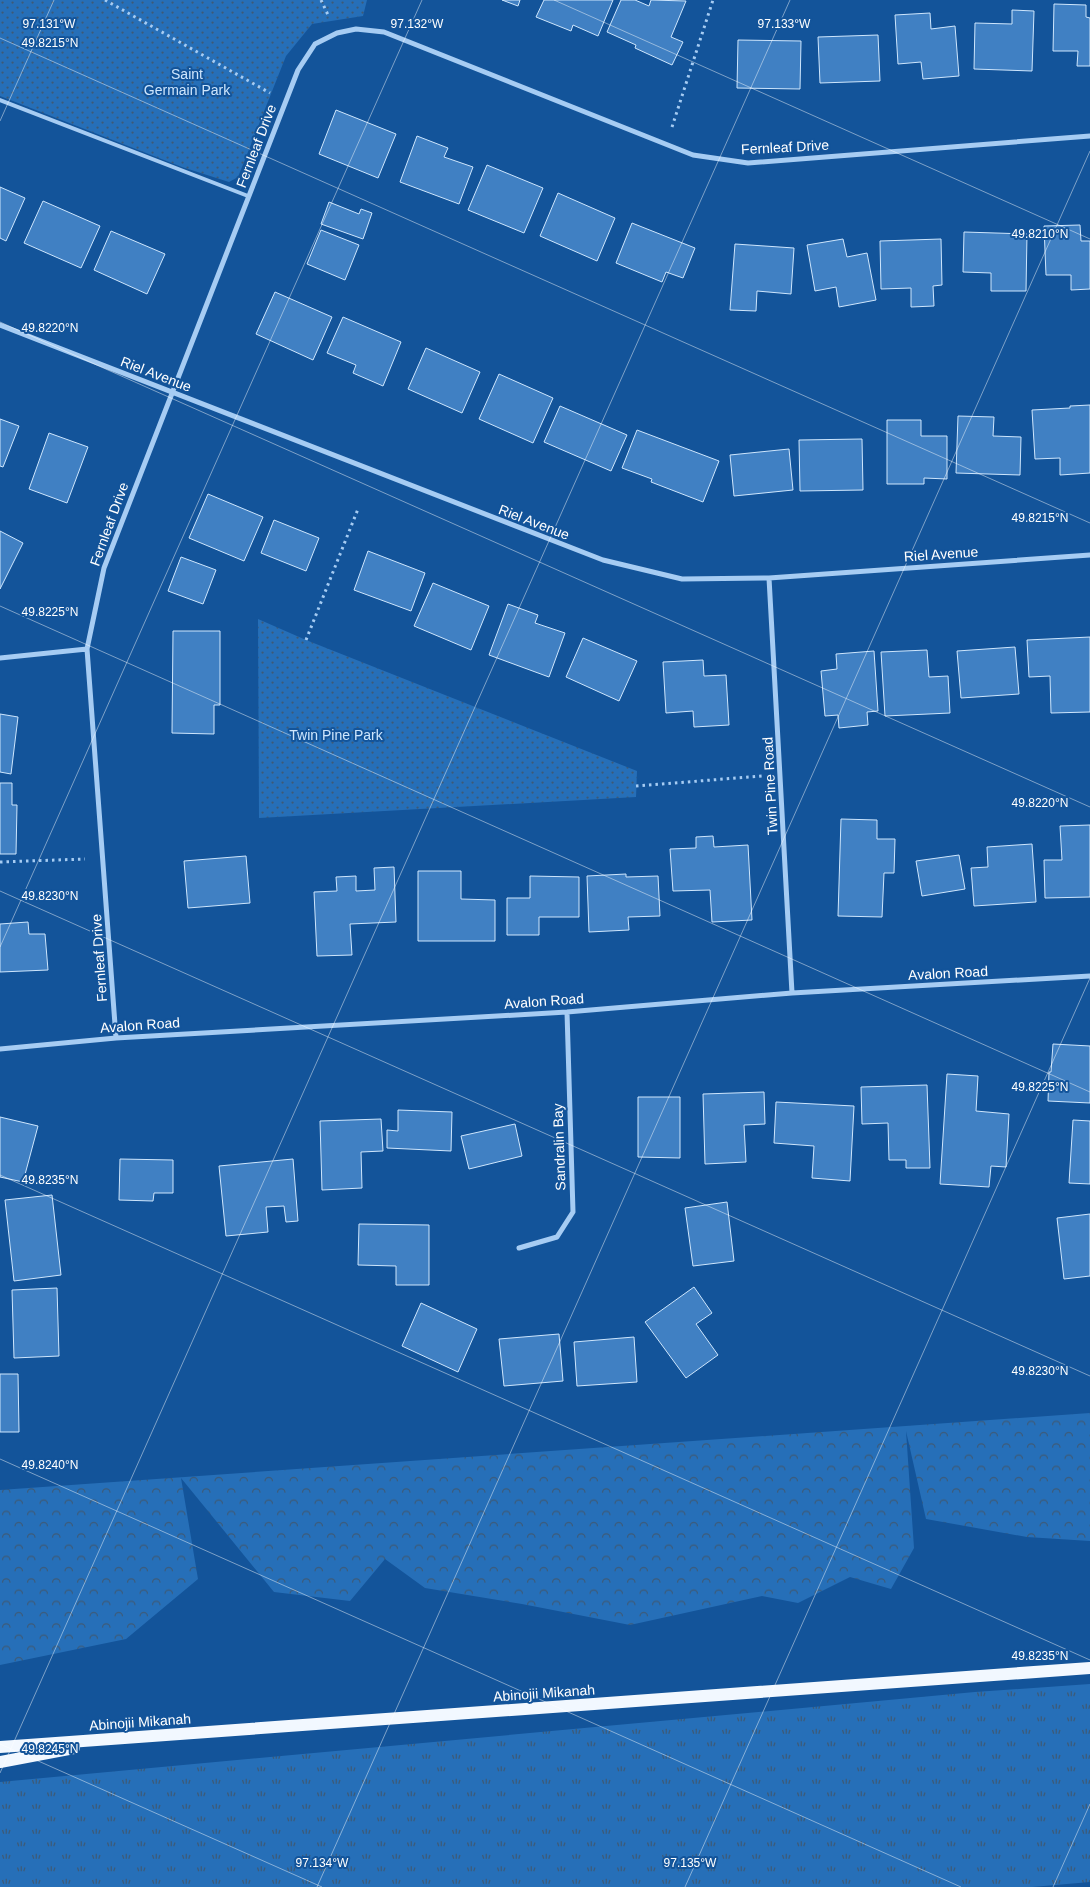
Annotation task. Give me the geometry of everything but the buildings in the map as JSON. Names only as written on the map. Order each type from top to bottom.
[{"type":"main road","name":"Abinojii Mikanah","points":[[0,1747],[1090,1668]]},
{"type":"main road","points":[[0,1762],[141,1737]]},
{"type":"street","name":"Fernleaf Drive","points":[[116,1038],[87,649],[104,568],[285,101],[298,70],[315,44],[337,33],[356,30],[384,32],[694,156],[748,163],[1090,136]]},
{"type":"street","name":"Riel Avenue","points":[[0,325],[603,560],[682,578],[769,578],[1090,555]]},
{"type":"street","name":"Twin Pine Road","points":[[769,578],[792,993]]},
{"type":"street","points":[[0,658],[87,649]]},
{"type":"street","name":"Avalon Road","points":[[0,1049],[116,1038],[566,1012],[792,993],[1090,976]]},
{"type":"street","name":"Sandralin Bay","points":[[519,1248],[557,1237],[573,1212],[566,1012]]},
{"type":"lane","points":[[0,100],[248,196]]},
{"type":"path","points":[[105,0],[285,101]]},
{"type":"path","points":[[667,145],[713,0]]},
{"type":"path","points":[[306,640],[358,509]]},
{"type":"path","points":[[636,786],[780,775]]},
{"type":"path","points":[[0,862],[103,858]]},
{"type":"green space","name":"Saint Germain Park","points":[[0,0],[367,0],[363,16],[312,24],[286,56],[238,177],[229,182],[182,167],[0,96]]},
{"type":"green space","name":"Twin Pine Park","points":[[258,619],[306,640],[637,771],[636,797],[259,818]]},
{"type":"green space","points":[[1090,1413],[1090,1541],[1027,1537],[926,1519],[906,1431],[914,1548],[891,1589],[850,1577],[798,1603],[762,1596],[630,1625],[425,1588],[385,1559],[350,1601],[274,1592],[181,1478],[198,1579],[126,1639],[0,1665],[0,1490]]},
{"type":"green space","points":[[1090,1684],[1090,1882],[1032,1887],[0,1887],[0,1782],[975,1692]]}]
